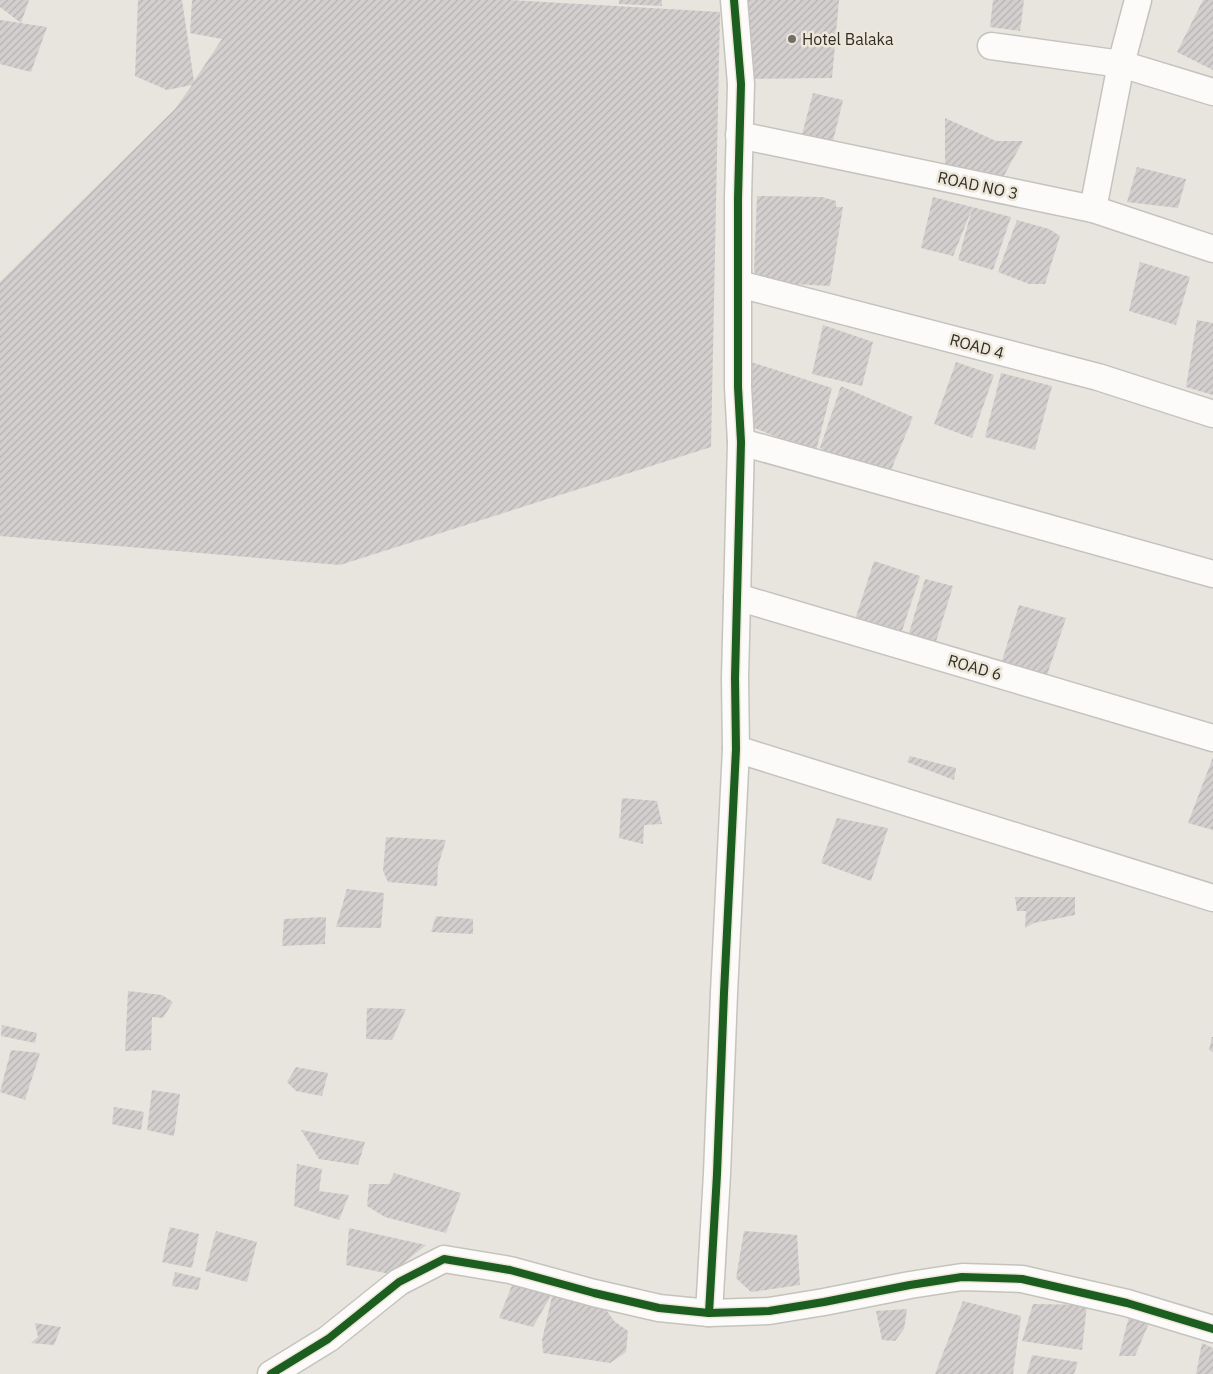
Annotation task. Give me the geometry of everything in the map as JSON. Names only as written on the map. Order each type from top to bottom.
[{"type":"street","points":[[709,1313],[736,749],[734,678],[741,442],[738,387],[738,198],[741,84],[734,0]]},
{"type":"street","points":[[1093,209],[1121,64],[1138,0]]},
{"type":"street","points":[[991,46],[1121,64],[1213,92]]},
{"type":"street","name":"ROAD NO 3","points":[[740,135],[1093,209],[1213,249]]},
{"type":"street","name":"ROAD 4","points":[[739,284],[1098,377],[1213,414]]},
{"type":"street","points":[[741,442],[1213,574]]},
{"type":"street","name":"ROAD 6","points":[[737,597],[1213,738]]},
{"type":"street","points":[[736,749],[1213,898]]},
{"type":"street","points":[[271,1374],[328,1339],[399,1282],[444,1259],[510,1270],[594,1293],[659,1308],[709,1313],[769,1311],[824,1302],[910,1284],[962,1277],[1022,1279],[1127,1303],[1213,1329]]},
{"type":"building","points":[[0,0],[29,0],[21,23],[0,7]]},
{"type":"building","points":[[138,0],[182,0],[194,81],[222,39],[190,33],[192,0],[510,0],[720,12],[711,447],[340,565],[0,536],[0,282],[175,109],[192,85],[167,90],[135,76]]},
{"type":"building","points":[[619,0],[662,0],[662,6],[619,4]]},
{"type":"building","name":"Hotel Balaka","points":[[747,0],[839,0],[832,78],[751,79]]},
{"type":"building","points":[[993,0],[1024,0],[1020,31],[990,27]]},
{"type":"building","points":[[1203,0],[1213,0],[1213,70],[1177,52]]},
{"type":"building","points":[[0,20],[47,27],[31,72],[0,64]]},
{"type":"building","points":[[813,93],[843,100],[832,145],[801,138]]},
{"type":"building","points":[[945,118],[996,141],[1023,141],[1001,181],[945,165]]},
{"type":"building","points":[[1137,167],[1186,179],[1178,208],[1127,202]]},
{"type":"building","points":[[757,196],[822,197],[836,201],[836,207],[843,207],[830,286],[758,282],[754,270]]},
{"type":"building","points":[[933,197],[1011,217],[993,270],[958,260],[972,209],[953,256],[921,248]]},
{"type":"building","points":[[1017,220],[1049,229],[1060,236],[1045,284],[1029,284],[998,272]]},
{"type":"building","points":[[1140,262],[1190,277],[1176,325],[1129,311]]},
{"type":"building","points":[[1197,320],[1213,323],[1213,395],[1186,387]]},
{"type":"building","points":[[823,325],[873,342],[862,386],[812,374]]},
{"type":"building","points":[[751,362],[832,388],[815,455],[805,448],[744,424]]},
{"type":"building","points":[[956,362],[994,375],[972,438],[934,424]]},
{"type":"building","points":[[1001,373],[1052,386],[1035,450],[985,437]]},
{"type":"building","points":[[841,386],[913,417],[891,470],[855,469],[820,448]]},
{"type":"building","points":[[874,561],[920,576],[900,637],[854,623]]},
{"type":"building","points":[[925,579],[953,586],[934,648],[907,640]]},
{"type":"building","points":[[1019,605],[1066,618],[1046,678],[1001,664]]},
{"type":"building","points":[[910,756],[956,768],[954,780],[907,762]]},
{"type":"building","points":[[1213,757],[1213,830],[1188,823]]},
{"type":"building","points":[[622,798],[657,801],[662,824],[644,825],[643,844],[619,838]]},
{"type":"building","points":[[837,818],[888,828],[871,881],[821,863]]},
{"type":"building","points":[[386,837],[446,840],[438,866],[437,886],[388,882],[383,871]]},
{"type":"building","points":[[347,889],[384,893],[381,928],[336,927]]},
{"type":"building","points":[[1015,897],[1075,897],[1075,915],[1034,923],[1025,928],[1026,911],[1017,911]]},
{"type":"building","points":[[436,916],[473,919],[473,934],[431,932]]},
{"type":"building","points":[[326,917],[325,944],[282,946],[284,919]]},
{"type":"building","points":[[128,991],[162,995],[173,1002],[163,1018],[152,1017],[151,1050],[125,1051]]},
{"type":"building","points":[[367,1008],[406,1009],[392,1040],[366,1039]]},
{"type":"building","points":[[2,1025],[37,1033],[35,1043],[1,1036]]},
{"type":"building","points":[[1213,1037],[1213,1052],[1209,1050]]},
{"type":"building","points":[[11,1050],[40,1053],[25,1100],[0,1092]]},
{"type":"building","points":[[296,1067],[328,1073],[322,1096],[296,1091],[287,1082]]},
{"type":"building","points":[[152,1090],[180,1094],[174,1136],[147,1130]]},
{"type":"building","points":[[114,1107],[144,1112],[141,1130],[112,1124]]},
{"type":"building","points":[[301,1130],[365,1142],[358,1165],[319,1159]]},
{"type":"building","points":[[297,1164],[322,1169],[319,1191],[349,1195],[339,1220],[294,1206]]},
{"type":"building","points":[[394,1173],[461,1193],[446,1233],[385,1217],[367,1206],[369,1184],[389,1184]]},
{"type":"building","points":[[170,1227],[199,1234],[192,1268],[162,1262]]},
{"type":"building","points":[[349,1228],[426,1245],[390,1274],[346,1265]]},
{"type":"building","points":[[216,1231],[257,1242],[247,1282],[205,1271]]},
{"type":"building","points":[[744,1231],[797,1235],[800,1285],[751,1292],[736,1278]]},
{"type":"building","points":[[175,1272],[201,1278],[198,1290],[172,1286]]},
{"type":"building","points":[[514,1280],[553,1292],[533,1327],[499,1318]]},
{"type":"building","points":[[553,1292],[604,1307],[614,1321],[628,1331],[626,1352],[610,1363],[543,1353],[542,1340]]},
{"type":"building","points":[[963,1301],[1021,1316],[1013,1374],[935,1374]]},
{"type":"building","points":[[1033,1304],[1087,1305],[1082,1350],[1022,1341]]},
{"type":"building","points":[[907,1309],[904,1329],[895,1341],[882,1340],[876,1311]]},
{"type":"building","points":[[1129,1316],[1149,1323],[1135,1356],[1119,1356]]},
{"type":"building","points":[[35,1323],[61,1327],[54,1345],[31,1343],[38,1337]]},
{"type":"building","points":[[1202,1343],[1213,1348],[1213,1374],[1196,1374]]},
{"type":"building","points":[[1032,1355],[1078,1362],[1074,1374],[1027,1374]]},
{"type":"cycle path","points":[[709,1313],[736,749],[735,678],[741,442],[738,387],[738,198],[741,84],[734,0]]},
{"type":"cycle path","points":[[271,1374],[328,1339],[399,1282],[444,1259],[510,1270],[594,1293],[659,1308],[709,1313],[769,1311],[962,1277],[1022,1279],[1127,1303],[1213,1329]]},
{"type":"place","name":"Hotel Balaka","points":[[792,39]]}]
